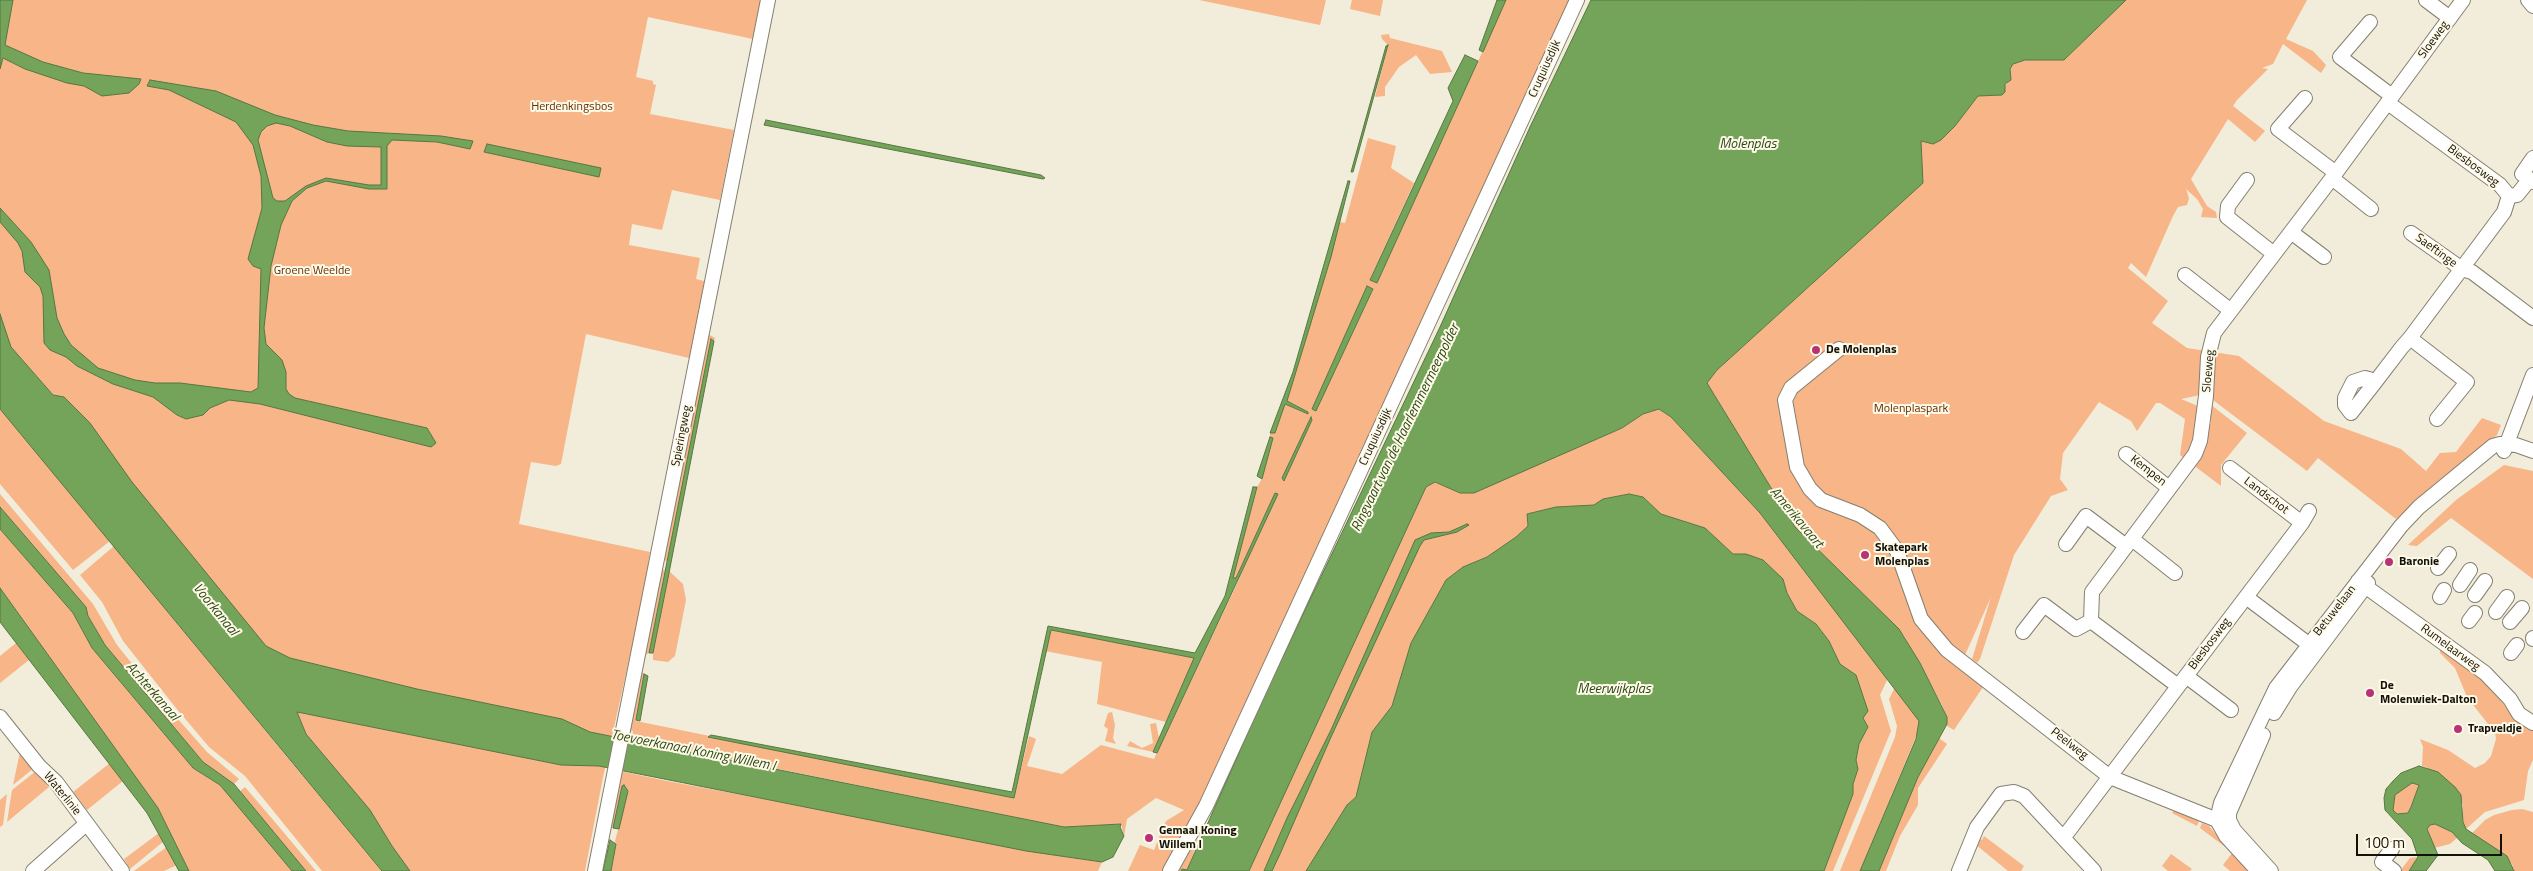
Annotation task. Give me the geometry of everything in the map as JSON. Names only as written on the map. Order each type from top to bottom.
[{"type":"street","name":"Spieringweg","points":[[595,871],[768,0]]},
{"type":"street","name":"Cruquiusdijk","points":[[1170,871],[1206,806],[1577,0]]},
{"type":"street","points":[[2426,0],[2450,18]]},
{"type":"street","name":"Sloeweg","points":[[2091,621],[2092,592],[2195,454],[2200,441],[2206,396],[2208,358],[2214,333],[2463,0]]},
{"type":"street","points":[[2528,0],[2533,6]]},
{"type":"street","name":"Biesbosweg","points":[[2351,413],[2345,405],[2345,398],[2353,382],[2365,378],[2376,382],[2504,212],[2509,196],[2500,186],[2390,100],[2340,57],[2370,22]]},
{"type":"street","points":[[2305,98],[2278,129],[2334,175],[2371,209]]},
{"type":"street","points":[[2509,196],[2517,195],[2531,181],[2522,174],[2533,158]]},
{"type":"street","points":[[2247,180],[2228,206],[2227,217],[2274,254]]},
{"type":"street","points":[[2291,232],[2324,257]]},
{"type":"street","name":"Saeftinge","points":[[2411,233],[2462,269]]},
{"type":"street","points":[[2462,269],[2472,272],[2533,318]]},
{"type":"street","points":[[2185,275],[2230,310]]},
{"type":"street","points":[[2410,338],[2467,382],[2437,419]]},
{"type":"street","name":"Peelweg","points":[[1839,349],[1791,388],[1785,400],[1797,467],[1810,488],[1821,500],[1860,514],[1880,528],[1897,551],[1919,616],[1947,650],[2110,777],[2223,820]]},
{"type":"street","points":[[2505,448],[2533,375]]},
{"type":"street","points":[[2505,448],[2516,445],[2533,451]]},
{"type":"street","name":"Betuwelaan","points":[[2223,820],[2221,803],[2276,688],[2313,647],[2419,507],[2493,446],[2505,448]]},
{"type":"street","points":[[2505,448],[2533,461]]},
{"type":"street","name":"Kempen","points":[[2126,454],[2169,488]]},
{"type":"street","name":"Landschot","points":[[2230,468],[2302,523]]},
{"type":"street","name":"Biesbosweg","points":[[2064,837],[2302,523],[2309,511]]},
{"type":"street","points":[[2066,544],[2086,516],[2175,573]]},
{"type":"street","points":[[2438,568],[2449,554]]},
{"type":"street","points":[[2460,584],[2470,570]]},
{"type":"street","points":[[2475,596],[2485,581]]},
{"type":"street","name":"Rumelaarweg","points":[[2361,584],[2485,673],[2510,699],[2519,714],[2533,723]]},
{"type":"street","points":[[2246,597],[2313,647]]},
{"type":"street","points":[[2496,612],[2507,597]]},
{"type":"street","points":[[2023,632],[2044,605],[2076,629],[2091,621],[2182,681],[2231,710]]},
{"type":"street","points":[[2510,622],[2522,608]]},
{"type":"street","name":"Waterlinie","points":[[0,718],[39,766],[56,782],[122,871]]},
{"type":"street","points":[[1960,871],[1977,827],[2001,794],[2014,792],[2024,796],[2094,871]]},
{"type":"street","points":[[2223,820],[2226,836],[2258,871]]},
{"type":"street","points":[[2223,820],[2271,871]]},
{"type":"street","points":[[32,871],[86,824]]},
{"type":"street","points":[[2392,849],[2382,862],[2394,871]]},
{"type":"green space","name":"Groene Weelde","points":[[0,0],[762,0],[753,39],[648,17],[636,77],[653,81],[653,84],[656,85],[650,114],[734,130],[720,200],[672,190],[662,230],[632,224],[629,245],[700,258],[696,279],[704,281],[704,283],[689,358],[586,334],[561,464],[556,466],[531,462],[519,524],[650,552],[648,564],[650,565],[603,777],[585,871],[410,871],[340,775],[306,734],[297,712],[309,715],[53,395],[8,344],[0,317]]},
{"type":"green space","points":[[1199,0],[1326,0],[1320,25]]},
{"type":"green space","points":[[1352,0],[1383,0],[1380,16],[1350,9]]},
{"type":"green space","points":[[1506,0],[1573,0],[1212,784],[1165,871],[1128,871],[1140,845],[1154,850],[1166,821],[1184,810],[1156,798],[1127,819],[1124,836],[1121,824],[1064,827],[631,739],[633,731],[628,730],[640,670],[644,674],[636,721],[1014,798],[1029,736],[1036,739],[1027,766],[1062,774],[1101,745],[1154,759],[1236,586],[1275,493],[1236,578],[1233,578],[1257,487],[1262,479],[1272,439],[1270,433],[1275,432],[1285,404],[1307,414],[1308,412],[1287,401],[1340,222],[1345,223],[1368,138],[1396,146],[1391,168],[1414,183],[1370,279],[1377,283]],"holes":[[[1367,286],[1373,290],[1316,410],[1312,409]],[[1311,417],[1312,420],[1284,480],[1282,478]]]},
{"type":"green space","name":"Molenplaspark","points":[[2126,0],[2307,0],[2286,39],[2313,51],[2326,65],[2321,73],[2283,44],[2273,64],[2262,68],[2268,69],[2237,100],[2233,106],[2265,131],[2255,142],[2228,119],[2191,179],[2207,206],[2216,212],[2217,218],[2201,217],[2203,209],[2197,199],[2186,189],[2189,198],[2187,205],[2178,207],[2146,277],[2131,263],[2128,268],[2168,301],[2152,323],[2187,348],[2239,356],[2324,421],[2401,449],[2426,471],[2440,453],[2456,452],[2482,418],[2501,425],[2497,435],[2438,481],[2432,487],[2433,490],[2396,519],[2318,458],[2307,471],[2205,394],[2181,399],[2198,406],[2196,426],[2211,424],[2210,404],[2247,433],[2221,465],[2221,486],[2180,455],[2185,419],[2160,403],[2156,403],[2137,431],[2131,421],[2099,402],[2063,453],[2060,479],[2068,490],[2051,496],[2014,555],[1980,659],[1977,663],[1972,659],[1991,597],[1961,664],[1964,672],[1983,687],[1954,730],[1947,726],[1947,717],[1942,705],[1904,636],[1795,527],[1707,383],[1717,370],[1811,285],[1921,141],[1933,144],[1955,126],[1978,96],[1982,94],[1992,96],[2003,88],[2011,79],[2010,69],[2013,64],[2025,60],[2064,60]]},
{"type":"green space","points":[[1389,34],[1390,38],[1442,51],[1452,72],[1430,74],[1416,55],[1399,67],[1385,87],[1385,96],[1375,97],[1388,45],[1381,35]]},
{"type":"green space","points":[[708,334],[715,338],[714,341],[711,340],[667,562],[663,558]]},
{"type":"green space","points":[[0,409],[110,541],[73,570],[0,484]]},
{"type":"green space","points":[[1659,409],[1671,417],[1760,513],[1888,678],[1880,695],[1891,731],[1833,871],[1824,871],[1853,794],[1853,784],[1858,769],[1856,760],[1859,744],[1868,727],[1863,718],[1856,675],[1840,664],[1829,641],[1816,624],[1797,611],[1787,593],[1783,579],[1746,554],[1733,554],[1705,528],[1661,514],[1643,497],[1629,494],[1603,499],[1594,506],[1556,507],[1527,514],[1528,526],[1516,537],[1487,557],[1463,567],[1446,580],[1411,643],[1392,706],[1372,732],[1356,797],[1347,805],[1306,871],[1249,871],[1426,487],[1435,482],[1460,493],[1622,428],[1643,414]]},
{"type":"green space","points":[[2504,465],[2533,471],[2533,579],[2451,518],[2417,546],[2408,545],[2456,500]]},
{"type":"green space","points":[[0,494],[93,604],[117,645],[162,701],[207,752],[239,779],[234,784],[203,762],[105,645],[88,616],[85,607],[0,507]]},
{"type":"green space","points":[[0,529],[73,613],[92,648],[193,768],[220,785],[292,871],[189,871],[158,808],[0,588]]},
{"type":"green space","points":[[114,546],[382,871],[322,871],[245,776],[209,747],[176,708],[123,641],[102,602],[80,575]]},
{"type":"green space","points":[[660,570],[665,570],[649,653],[643,656]]},
{"type":"green space","points":[[669,571],[683,584],[686,600],[675,656],[668,662],[653,660],[653,653]]},
{"type":"green space","points":[[1051,630],[1195,658],[1166,722],[1097,704],[1102,662],[1045,651]]},
{"type":"green space","points":[[16,643],[29,660],[0,683],[0,656]]},
{"type":"green space","points":[[2441,644],[2486,682],[2512,715],[2533,728],[2533,760],[2528,771],[2524,800],[2485,812],[2466,829],[2463,822],[2463,804],[2426,767],[2422,766],[2423,747],[2420,739],[2448,750],[2475,768],[2485,763],[2491,756],[2496,739],[2495,733],[2467,697],[2455,668],[2440,653]]},
{"type":"green space","points":[[1895,687],[1911,707],[1919,721],[1920,727],[1860,871],[1840,871],[1895,737],[1897,726],[1889,699]]},
{"type":"green space","points":[[1112,712],[1115,725],[1113,738],[1116,744],[1105,741],[1108,729],[1104,726],[1108,713]]},
{"type":"green space","points":[[1156,723],[1159,738],[1153,752],[1127,746],[1130,741],[1142,748],[1153,743],[1150,724]]},
{"type":"green space","points":[[1939,738],[1947,744],[1918,788],[1918,805],[1900,836],[1886,871],[1879,871],[1918,777]]},
{"type":"green space","points":[[20,752],[34,768],[13,785]]},
{"type":"green space","points":[[110,763],[123,781],[87,810],[73,792]]},
{"type":"green space","points":[[36,771],[49,787],[7,822],[12,790]]},
{"type":"green space","points":[[620,771],[1102,862],[1098,871],[611,871],[615,841],[628,791],[622,786],[613,828],[607,828]]},
{"type":"green space","points":[[2412,783],[2419,785],[2409,813],[2397,814],[2393,810],[2395,795]]},
{"type":"green space","points":[[245,787],[316,871],[306,871],[240,791]]},
{"type":"green space","points":[[7,794],[3,825],[0,827],[0,800]]},
{"type":"green space","points":[[2522,809],[2533,812],[2533,871],[2514,871],[2512,864],[2472,833],[2485,820],[2494,815]]},
{"type":"green space","points":[[2174,810],[2199,821],[2197,826],[2172,813]]},
{"type":"green space","points":[[2202,823],[2209,826],[2228,849],[2200,828]]},
{"type":"green space","points":[[2435,824],[2442,825],[2458,837],[2450,844],[2434,848],[2427,828]]},
{"type":"green space","points":[[159,833],[164,841],[130,869],[124,859]]},
{"type":"green space","points":[[1984,836],[2024,866],[2021,871],[2008,871],[1975,844],[1978,838],[1982,840]]},
{"type":"green space","points":[[1199,838],[1187,871],[1175,871],[1192,845]]},
{"type":"green space","points":[[168,846],[177,865],[164,871],[134,871]]},
{"type":"green space","points":[[2232,853],[2248,871],[2230,871],[2223,865]]},
{"type":"green space","points":[[2171,854],[2192,869],[2190,871],[2168,871],[2162,866]]},
{"type":"green space","points":[[2418,857],[2409,871],[2400,871],[2410,858]]},
{"type":"water","points":[[0,0],[13,0],[5,45],[43,62],[83,73],[141,79],[139,84],[129,93],[102,96],[84,86],[67,83],[25,69],[3,58],[0,69]]},
{"type":"water","points":[[1497,0],[1506,0],[1483,52],[1479,50]]},
{"type":"water","name":"Molenplas","points":[[1591,0],[2126,0],[2064,60],[2025,60],[2013,64],[2010,69],[2011,80],[2005,84],[2005,92],[2002,95],[1978,96],[1955,126],[1941,140],[1933,144],[1921,141],[1923,183],[1717,370],[1707,383],[1795,527],[1899,629],[1920,663],[1947,717],[1947,724],[1918,777],[1879,871],[1860,871],[1916,739],[1919,721],[1760,513],[1671,417],[1659,409],[1643,414],[1622,428],[1474,493],[1460,493],[1435,482],[1426,487],[1249,871],[1181,871],[1182,869],[1187,870],[1266,692],[1440,327],[1530,127]]},
{"type":"water","points":[[1388,45],[1353,172],[1351,172],[1386,46]]},
{"type":"water","points":[[1465,55],[1478,61],[1377,283],[1370,280],[1453,101],[1448,88]]},
{"type":"water","points":[[150,80],[216,91],[275,115],[313,125],[348,131],[441,136],[473,141],[470,149],[437,142],[392,140],[387,146],[387,189],[369,189],[326,181],[307,188],[292,201],[281,225],[271,266],[264,328],[266,344],[282,360],[286,372],[286,389],[289,394],[295,398],[427,428],[436,443],[431,447],[260,404],[229,400],[210,408],[203,415],[186,419],[177,415],[153,397],[113,384],[77,366],[66,357],[50,350],[44,343],[43,296],[40,287],[25,272],[22,251],[18,243],[0,222],[0,208],[31,242],[49,270],[57,318],[64,334],[71,345],[98,368],[135,380],[155,383],[180,383],[251,392],[258,388],[261,269],[253,266],[248,259],[262,208],[261,176],[253,145],[236,122],[169,90],[147,86]],"holes":[[[276,123],[290,126],[327,142],[347,146],[381,147],[381,185],[369,185],[326,178],[306,186],[285,201],[277,201],[273,198],[258,140],[261,132],[267,126]]]},
{"type":"water","points":[[766,120],[1041,175],[1045,178],[764,125]]},
{"type":"water","points":[[487,144],[601,168],[599,177],[484,152]]},
{"type":"water","points":[[1348,181],[1350,181],[1331,257],[1287,401],[1308,412],[1308,414],[1285,404],[1275,433],[1270,433],[1293,372]]},
{"type":"water","points":[[1367,286],[1373,289],[1316,411],[1312,409]]},
{"type":"water","name":"Voorkanaal","points":[[0,314],[11,347],[53,395],[64,397],[90,423],[132,482],[266,646],[290,658],[417,689],[562,719],[590,732],[1064,827],[1121,824],[1120,827],[1124,836],[1113,857],[1102,862],[1026,851],[599,766],[561,765],[297,712],[306,734],[370,810],[410,871],[382,871],[0,409]]},
{"type":"water","points":[[711,339],[714,341],[668,578],[653,653],[649,653]]},
{"type":"water","points":[[1311,417],[1312,420],[1284,481],[1282,478]]},
{"type":"water","points":[[1270,437],[1273,438],[1262,479],[1257,476]]},
{"type":"water","points":[[1253,487],[1257,487],[1233,578],[1236,578],[1275,493],[1278,494],[1157,753],[1153,752],[1194,658],[1051,630],[1014,798],[708,737],[711,735],[1012,792],[1048,626],[1195,653],[1225,596]]},
{"type":"water","name":"Meerwijkplas","points":[[1629,494],[1643,497],[1661,514],[1705,528],[1733,554],[1746,554],[1763,560],[1783,579],[1787,593],[1797,611],[1816,624],[1829,641],[1840,664],[1856,675],[1868,711],[1863,718],[1868,727],[1859,744],[1856,760],[1858,769],[1853,784],[1853,794],[1824,871],[1306,871],[1347,805],[1356,797],[1372,732],[1392,706],[1411,643],[1446,580],[1463,567],[1487,557],[1516,537],[1528,526],[1527,514],[1556,507],[1594,505],[1603,499]]},
{"type":"water","points":[[0,507],[86,607],[88,616],[105,645],[203,762],[234,784],[306,871],[292,871],[220,785],[193,768],[92,648],[73,613],[0,529]]},
{"type":"water","points":[[1467,524],[1469,525],[1457,532],[1424,540],[1420,546],[1331,737],[1272,871],[1264,871],[1287,818],[1331,730],[1415,540],[1431,533],[1449,532]]},
{"type":"water","points":[[0,588],[158,808],[189,871],[179,871],[147,813],[0,622]]},
{"type":"water","points":[[644,674],[648,676],[640,721],[636,720]]},
{"type":"water","points":[[2419,766],[2438,772],[2461,795],[2463,822],[2466,829],[2507,856],[2514,871],[2495,871],[2488,860],[2462,843],[2452,832],[2435,824],[2430,825],[2427,829],[2438,855],[2426,871],[2409,871],[2418,857],[2412,839],[2385,810],[2384,798],[2386,789],[2401,773]],"holes":[[[2412,783],[2419,785],[2408,813],[2397,814],[2393,810],[2395,795]]]},
{"type":"water","points":[[624,785],[628,791],[619,829],[613,828],[622,786]]},
{"type":"water","points":[[610,840],[616,844],[611,871],[603,871]]},
{"type":"place","name":"De Molenplas","points":[[1816,350]]},
{"type":"place","name":"Skatepark Molenplas","points":[[1865,555]]},
{"type":"place","name":"Baronie","points":[[2389,562]]},
{"type":"place","name":"De Molenwiek-Dalton","points":[[2370,693]]},
{"type":"place","name":"Trapveldje","points":[[2458,729]]},
{"type":"place","name":"Gemaal Koning Willem I","points":[[1149,838]]},
{"type":"park label","name":"Herdenkingsbos","points":[[572,107]]},
{"type":"water label","name":"Ringvaart van de Haarlemmermeerpolder","points":[[1406,428]]},
{"type":"water label","name":"Amerikavaart","points":[[1796,518]]},
{"type":"water label","name":"Achterkanaal","points":[[152,692]]},
{"type":"water label","name":"Toevoerkanaal Koning Willem I","points":[[693,751]]}]
